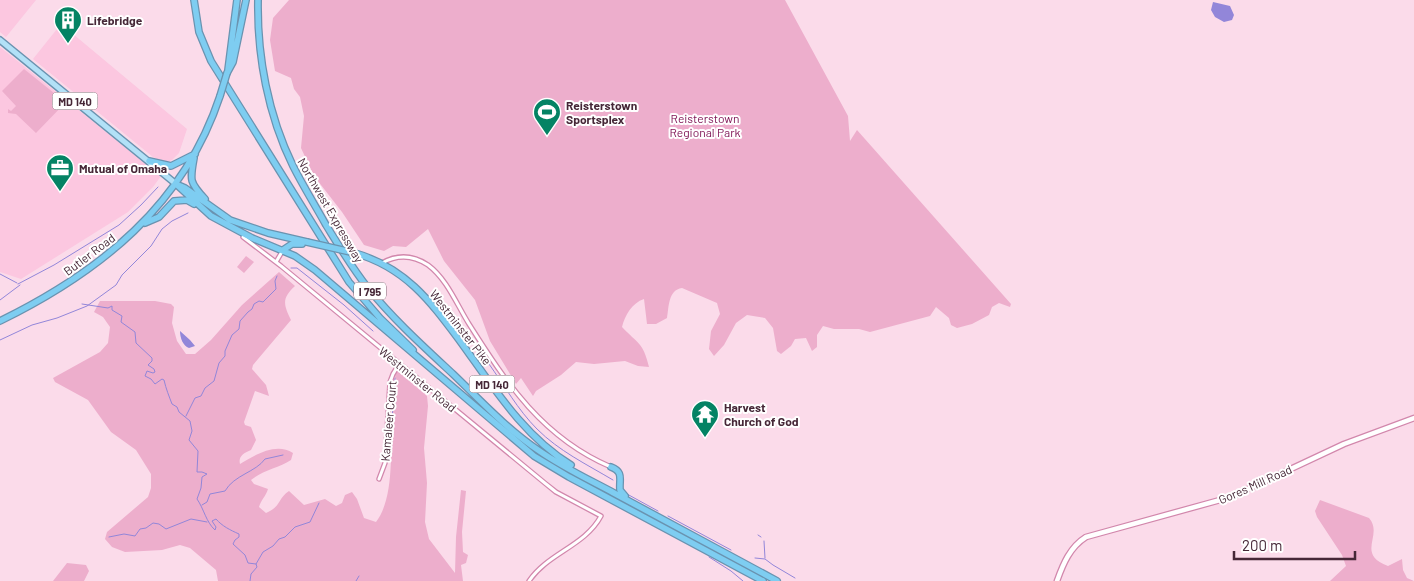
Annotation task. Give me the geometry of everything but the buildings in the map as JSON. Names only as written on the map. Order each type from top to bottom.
[{"type":"highway","name":"Northwest Expressway","points":[[194,0],[199,32],[211,61],[350,282],[390,328],[467,398]]},
{"type":"highway","points":[[228,73],[237,0]]},
{"type":"highway","points":[[228,73],[233,62],[246,0]]},
{"type":"highway","name":"Northwest Expressway","points":[[258,0],[262,62],[269,97],[281,138],[309,196],[358,274],[396,319],[526,441],[552,459],[614,493]]},
{"type":"highway","name":"Butler Road","points":[[0,322],[79,276],[144,223],[176,184],[195,154],[210,126],[228,73]]},
{"type":"highway","points":[[149,161],[165,166],[174,166],[195,154]]},
{"type":"highway","points":[[195,154],[191,172],[192,184],[214,209]]},
{"type":"highway","name":"Westminster Pike","points":[[176,184],[211,216],[244,236],[283,250],[315,270],[522,447],[548,466],[764,581]]},
{"type":"highway","name":"Westminster Pike","points":[[176,184],[185,188],[230,220],[268,233],[382,263],[404,277],[422,293],[445,321],[515,414],[534,436],[566,463],[614,493],[777,581]]},
{"type":"highway","points":[[144,223],[159,217],[174,201],[181,200],[190,202],[211,216]]},
{"type":"highway","points":[[244,236],[250,231],[268,233]]},
{"type":"highway","points":[[278,235],[283,244],[283,250]]},
{"type":"highway","points":[[283,250],[292,244],[308,244]]},
{"type":"highway","points":[[611,467],[618,470],[620,490],[632,503]]},
{"type":"main road","name":"Westminster Pike","points":[[0,40],[176,184]]},
{"type":"street","name":"Westminster Road","points":[[244,236],[556,492],[601,516],[588,534],[545,563],[529,581]]},
{"type":"street","points":[[276,262],[283,250]]},
{"type":"street","points":[[382,263],[398,256],[410,257],[423,262],[437,273],[495,364],[528,406],[548,428],[571,445],[611,467]]},
{"type":"street","name":"Kamaleer Court","points":[[379,478],[385,463],[390,382],[399,364]]},
{"type":"street","name":"Gores Mill Road","points":[[1056,581],[1069,552],[1079,541],[1086,537],[1231,497],[1344,444],[1414,418]]},
{"type":"shaded area","points":[[0,0],[36,0],[6,37],[0,32]]},
{"type":"shaded area","points":[[1213,2],[1230,6],[1234,15],[1232,20],[1224,22],[1215,17],[1211,10]]},
{"type":"shaded area","points":[[61,24],[187,129],[179,153],[172,160],[165,163],[153,157],[33,59]]},
{"type":"shaded area","points":[[0,47],[161,176],[153,187],[128,212],[21,279],[0,272]]},
{"type":"shaded area","points":[[180,331],[195,346],[189,348],[184,344]]},
{"type":"green space","name":"Reisterstown Regional Park","points":[[289,0],[785,0],[848,116],[850,141],[857,130],[1011,304],[1010,307],[999,303],[992,307],[989,315],[972,324],[957,328],[951,325],[949,318],[936,307],[930,316],[870,332],[859,329],[834,329],[823,326],[817,335],[817,347],[812,351],[806,338],[795,339],[791,346],[781,354],[777,351],[773,328],[765,318],[747,315],[736,323],[724,345],[714,356],[709,349],[711,331],[720,314],[717,303],[682,288],[677,289],[672,295],[667,318],[656,324],[647,324],[644,299],[633,306],[625,318],[622,327],[642,348],[649,367],[638,366],[625,361],[594,364],[576,362],[561,375],[536,391],[533,396],[521,378],[516,384],[490,341],[475,300],[444,261],[428,229],[406,247],[393,246],[384,251],[364,245],[342,212],[314,176],[301,148],[304,116],[300,97],[294,89],[291,78],[275,71],[270,40],[273,18]]},
{"type":"green space","points":[[24,69],[59,97],[62,96],[66,102],[36,133],[16,114],[8,113],[8,109],[11,111],[16,106],[2,91]]},
{"type":"green space","points":[[246,256],[254,262],[244,273],[237,267]]},
{"type":"green space","points":[[279,272],[295,286],[288,294],[285,302],[286,310],[291,320],[253,365],[252,369],[266,385],[269,396],[255,391],[244,422],[245,425],[251,427],[256,440],[251,450],[241,457],[240,464],[273,449],[286,450],[293,453],[291,460],[251,480],[254,484],[268,489],[259,507],[266,513],[271,511],[289,491],[304,505],[325,499],[336,506],[342,503],[345,495],[352,492],[357,499],[364,518],[376,522],[382,512],[389,487],[395,369],[427,396],[428,406],[424,448],[427,483],[425,522],[429,539],[455,573],[456,537],[461,490],[466,491],[462,532],[463,552],[468,555],[466,563],[461,565],[463,581],[218,581],[216,570],[190,548],[180,545],[162,550],[125,552],[112,547],[105,539],[107,532],[148,497],[151,488],[151,474],[136,450],[111,432],[88,400],[55,382],[53,378],[100,352],[108,343],[110,327],[103,317],[94,312],[100,301],[155,301],[171,304],[174,307],[172,323],[177,341],[186,354],[195,354],[211,340],[242,305]]},
{"type":"green space","points":[[1320,500],[1369,518],[1373,524],[1374,531],[1371,550],[1373,556],[1388,566],[1402,559],[1403,570],[1407,578],[1414,581],[1330,581],[1346,566],[1342,555],[1317,517],[1315,511]]},
{"type":"green space","points":[[67,563],[86,565],[89,571],[84,581],[53,581]]},
{"type":"waterway","points":[[18,284],[54,265],[119,225],[158,187]]},
{"type":"waterway","points":[[0,340],[32,325],[57,318],[87,306],[116,285],[122,275],[151,246],[162,229],[172,221],[188,213]]},
{"type":"waterway","points":[[291,268],[297,268],[344,305],[373,331]]},
{"type":"waterway","points":[[0,274],[17,283]]},
{"type":"waterway","points":[[186,416],[195,398],[201,396],[205,388],[214,381],[219,363],[225,356],[225,351],[232,335],[239,329],[240,321],[252,309],[254,304],[259,301],[263,302],[276,289],[275,281],[277,276]]},
{"type":"waterway","points":[[0,300],[20,285]]},
{"type":"waterway","points":[[82,304],[108,308],[112,306],[112,310],[122,316],[121,322],[135,332],[136,343],[152,358],[148,365],[155,372],[147,371],[145,376],[155,384],[162,379],[164,380],[172,404],[190,421],[192,431],[189,440],[198,451],[197,472],[207,474],[202,477],[197,499],[207,519],[215,530],[216,527],[212,521],[216,519],[226,528],[239,534],[239,537],[233,544],[245,555],[248,563],[256,564]]},
{"type":"waterway","points":[[489,364],[517,406],[545,437],[564,451],[613,480]]},
{"type":"waterway","points":[[389,461],[395,378]]},
{"type":"waterway","points":[[202,505],[207,502],[210,494],[225,491],[234,481],[265,459],[283,455]]},
{"type":"waterway","points":[[627,494],[658,511]]},
{"type":"waterway","points":[[250,581],[251,574],[257,567],[256,564],[263,552],[273,546],[279,539],[285,537],[295,527],[310,522],[319,503]]},
{"type":"waterway","points":[[668,516],[731,550]]},
{"type":"waterway","points":[[109,537],[124,534],[135,536],[140,529],[146,528],[153,523],[159,524],[166,529],[191,519],[207,522]]},
{"type":"waterway","points":[[764,541],[765,558]]},
{"type":"waterway","points":[[709,557],[743,581]]},
{"type":"waterway","points":[[755,558],[765,559],[795,578]]},
{"type":"waterway","points":[[356,581],[359,576]]},
{"type":"place","name":"Lifebridge","points":[[68,44]]},
{"type":"place","name":"Reisterstown Sportsplex","points":[[547,136]]},
{"type":"place","name":"Mutual of Omaha","points":[[60,192]]},
{"type":"place","name":"Harvest Church of God","points":[[705,438]]}]
